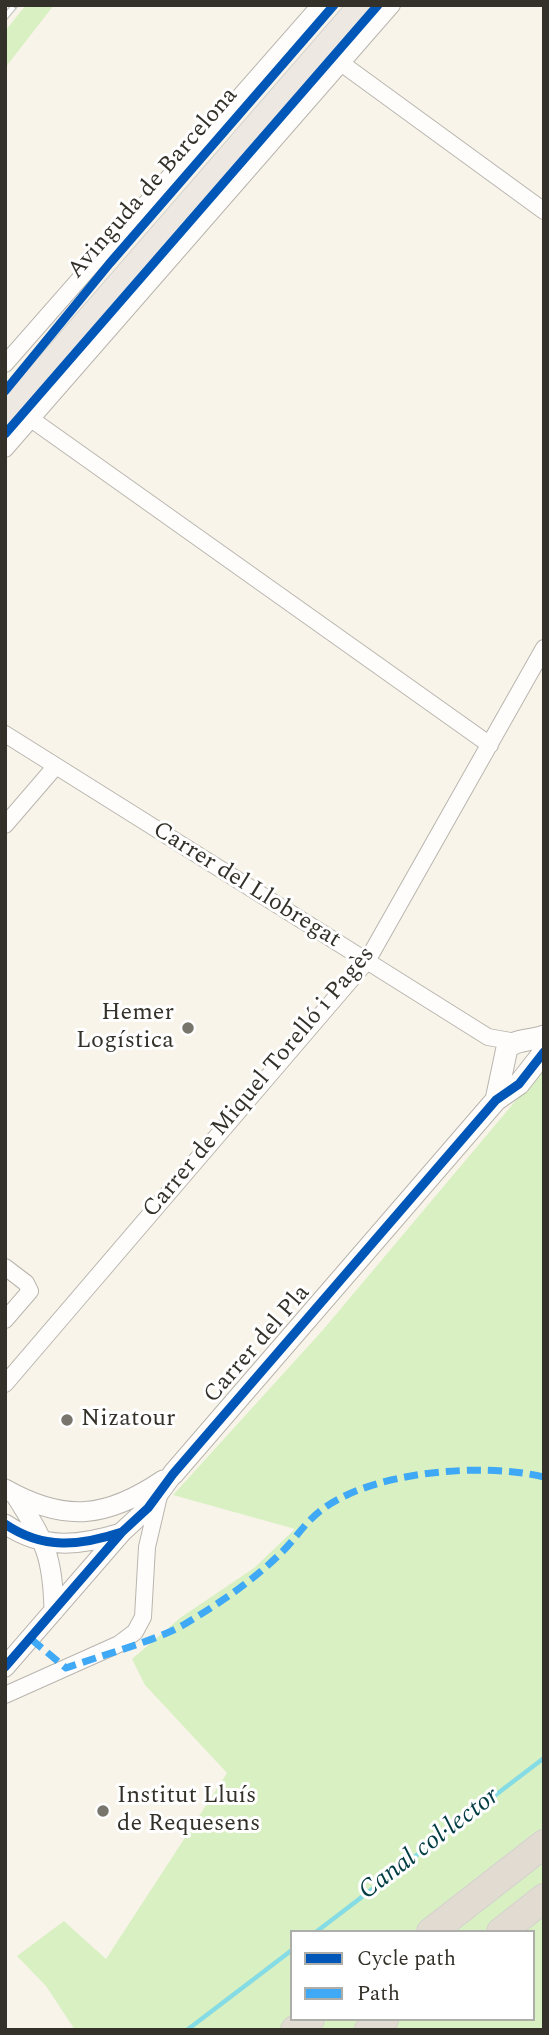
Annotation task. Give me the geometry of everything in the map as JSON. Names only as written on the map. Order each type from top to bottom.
[{"type":"highway","points":[[434,1930],[544,1844]]},
{"type":"highway","points":[[504,1930],[544,1898]]},
{"type":"main road","name":"Avinguda de Barcelona","points":[[5,415],[336,52],[361,5]]},
{"type":"main road","points":[[505,1062],[512,1072],[532,1051]]},
{"type":"main road","name":"Carrer del Pla","points":[[167,1481],[496,1100],[519,1084],[532,1051]]},
{"type":"main road","name":"Carrer del Pla","points":[[496,1100],[505,1062]]},
{"type":"street","name":"Avinguda de Barcelona","points":[[5,365],[320,5]]},
{"type":"street","name":"Avinguda de Barcelona","points":[[6,447],[336,52],[393,5]]},
{"type":"street","points":[[336,52],[544,211]]},
{"type":"street","points":[[31,419],[490,745]]},
{"type":"street","name":"Carrer de Miquel Torelló i Pagès","points":[[5,1384],[367,961],[544,648]]},
{"type":"street","name":"Carrer del Llobregat","points":[[5,734],[488,1037],[532,1051]]},
{"type":"street","points":[[5,825],[55,767]]},
{"type":"street","name":"Carrer del Llobregat","points":[[488,1037],[495,1052],[505,1062]]},
{"type":"street","points":[[5,1267],[26,1283],[30,1291],[5,1320]]},
{"type":"street","points":[[10,1492],[41,1507],[66,1513],[101,1510],[126,1502],[167,1481]]},
{"type":"street","points":[[5,1695],[120,1644],[135,1632],[143,1617],[147,1547],[167,1481]]},
{"type":"street","name":"Carrer del Pla","points":[[5,1667],[122,1532],[148,1508],[167,1481]]},
{"type":"street","points":[[10,1492],[46,1543],[54,1572],[54,1611]]},
{"type":"street","points":[[5,1524],[46,1543],[83,1544],[122,1532]]},
{"type":"green space","points":[[26,5],[54,5],[5,68],[5,31]]},
{"type":"green space","points":[[544,1067],[544,2030],[75,2030],[46,1986],[17,1956],[64,1921],[106,1959],[227,1773],[145,1685],[132,1659],[180,1618],[254,1568],[295,1529],[173,1495],[322,1331]]},
{"type":"waterway","name":"Canal col·lector","points":[[319,1930],[544,1758]]},
{"type":"waterway","name":"Canal col·lector","points":[[187,2030],[290,1952]]},
{"type":"railway","points":[[5,17],[15,5]]},
{"type":"marked path","points":[[31,1639],[66,1668],[173,1630],[224,1599],[260,1572],[319,1512],[340,1498],[367,1487],[396,1479],[459,1471],[490,1470],[544,1477]]},
{"type":"cycle path","points":[[5,391],[110,263],[334,5]]},
{"type":"cycle path","points":[[5,434],[378,5]]},
{"type":"cycle path","points":[[5,1667],[122,1532],[148,1508],[173,1474],[496,1100],[519,1084],[544,1052]]},
{"type":"cycle path","points":[[5,1524],[33,1538],[62,1543],[91,1540],[122,1532]]},
{"type":"place","name":"Hemer Logística","points":[[188,1028]]},
{"type":"place","name":"Nizatour","points":[[67,1420]]},
{"type":"place","name":"Institut Lluís de Requesens","points":[[103,1811]]}]
